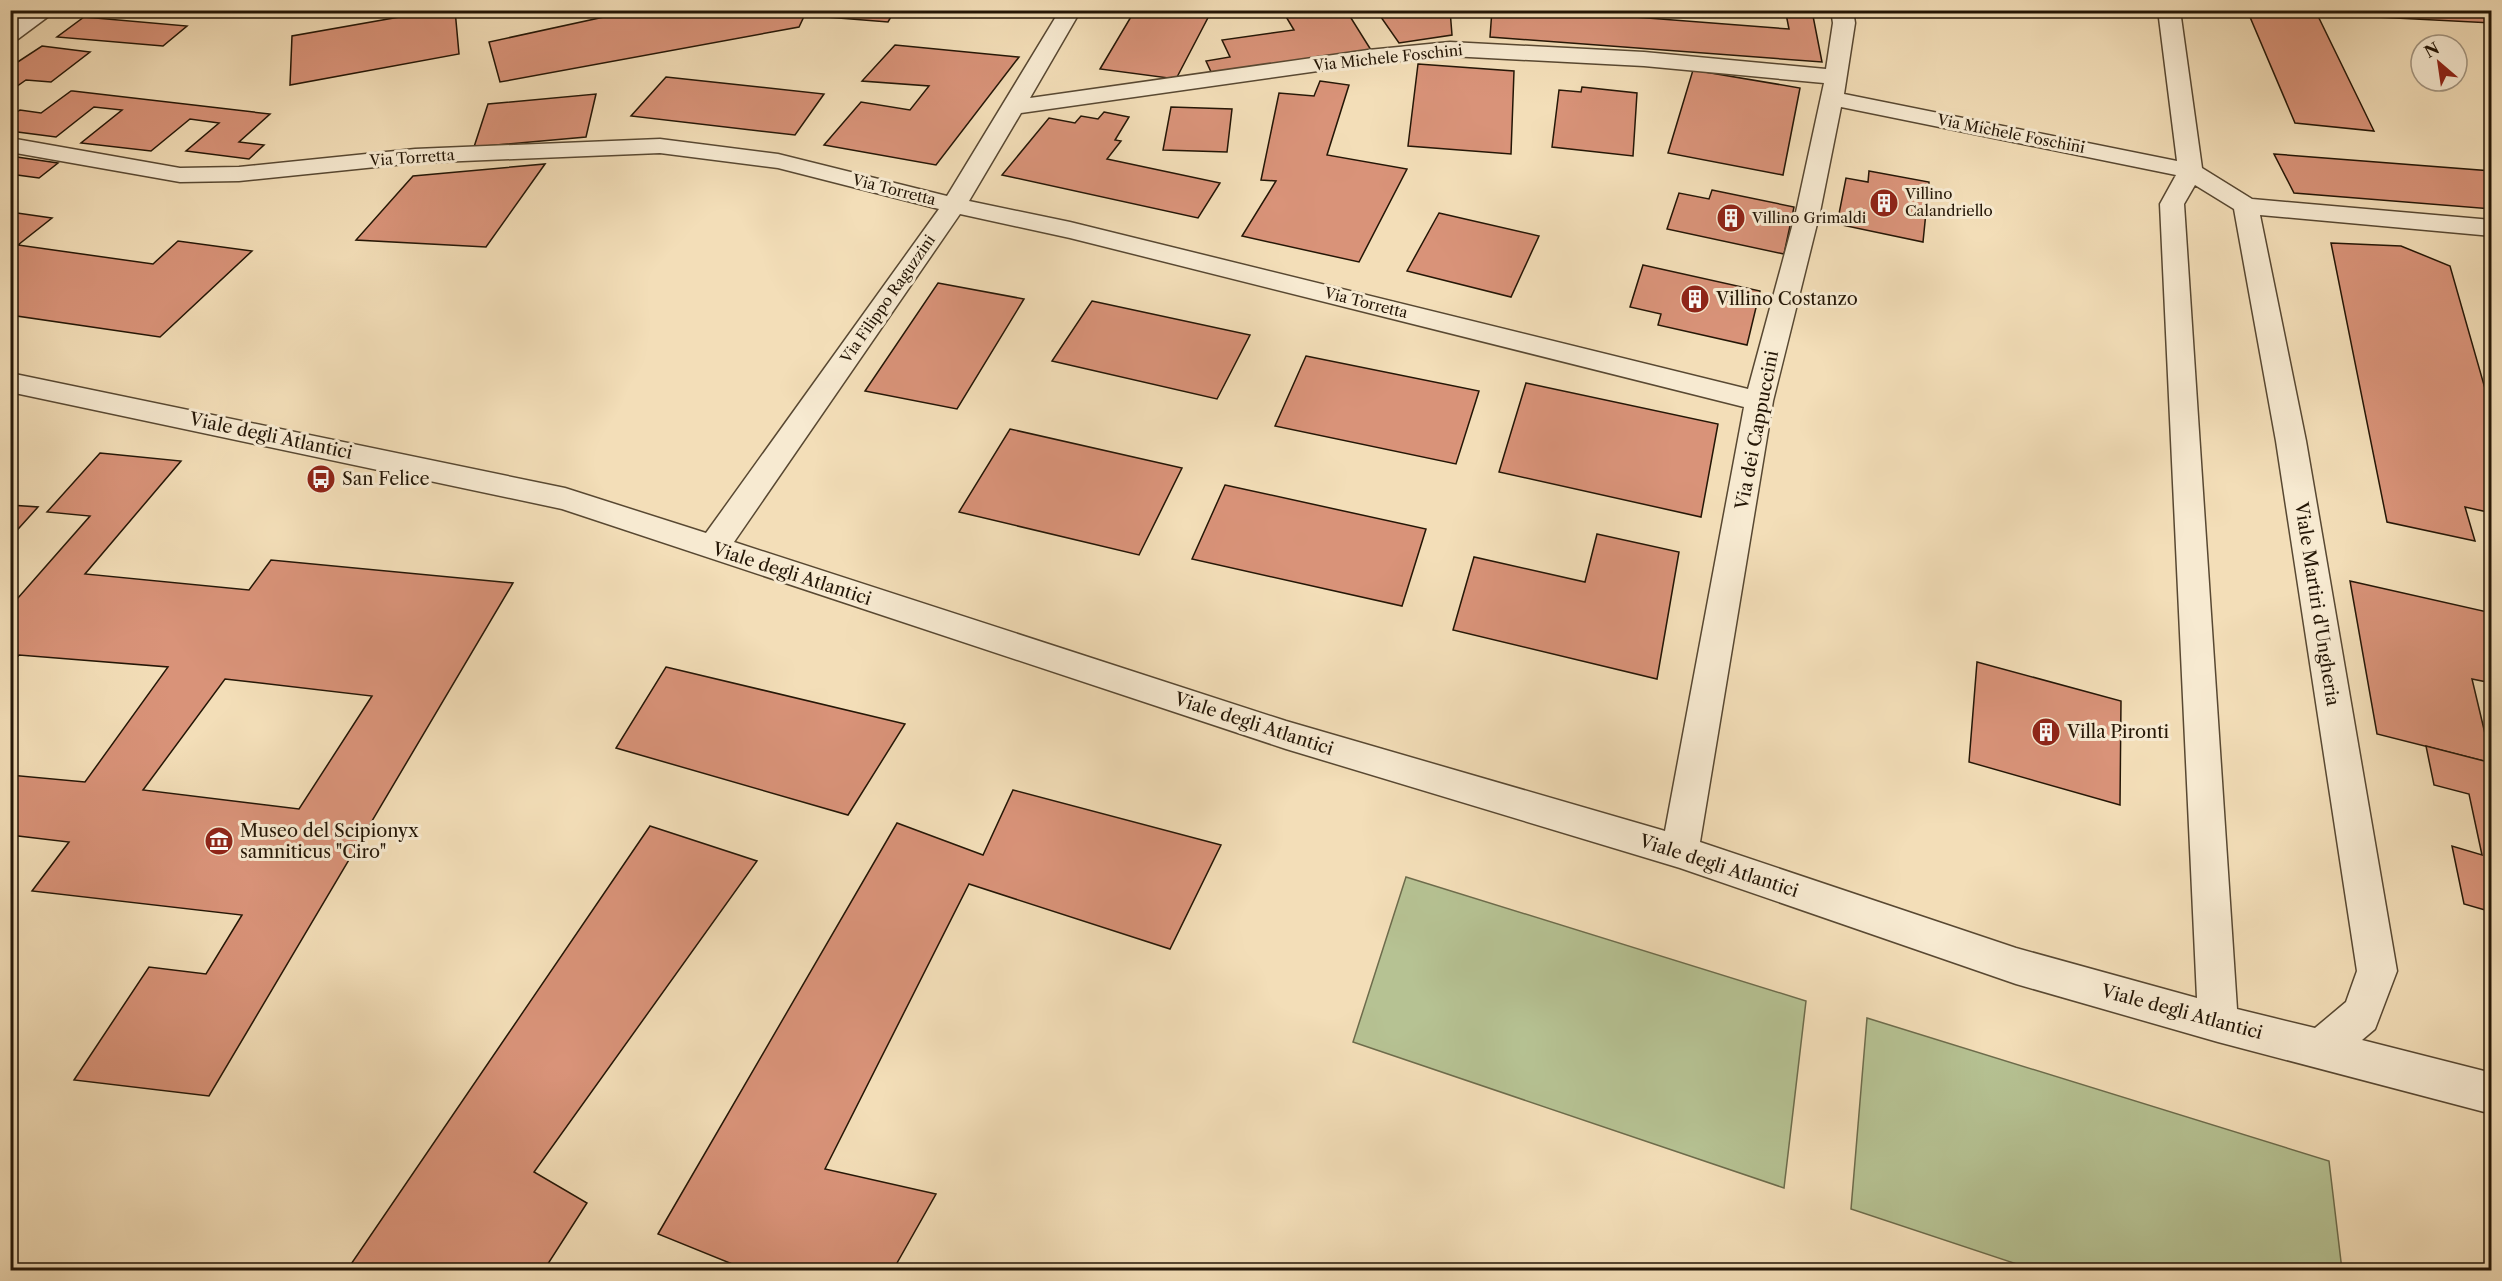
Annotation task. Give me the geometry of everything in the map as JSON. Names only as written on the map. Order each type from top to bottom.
[{"type":"street","points":[[10,34],[47,10]]},
{"type":"street","name":"Via Filippo Raguzzini","points":[[713,548],[954,205],[1071,10]]},
{"type":"street","name":"Via dei Cappuccini","points":[[1680,852],[1760,401],[1808,212],[1834,87],[1844,23],[1842,10]]},
{"type":"street","points":[[2169,10],[2190,171],[2172,204],[2218,1023]]},
{"type":"street","name":"Via Michele Foschini","points":[[1014,107],[1368,57],[1450,49],[1644,59],[1834,87],[2190,171]]},
{"type":"street","name":"Via Torretta","points":[[10,146],[180,175],[239,174],[415,156],[660,146],[778,161],[954,205],[1070,230],[1760,401]]},
{"type":"street","points":[[2190,171],[2247,206],[2492,228]]},
{"type":"street","name":"Viale Martiri d'Ungheria","points":[[2247,206],[2291,441],[2377,971],[2361,1015],[2322,1049]]},
{"type":"street","name":"Viale degli Atlantici","points":[[10,382],[565,499],[1286,735],[1680,852],[2016,966],[2218,1023],[2492,1094]]},
{"type":"green space","points":[[1406,877],[1806,1001],[1784,1188],[1353,1042]]},
{"type":"green space","points":[[1867,1018],[2329,1161],[2342,1270],[2035,1270],[1851,1209]]},
{"type":"building","points":[[439,10],[455,10],[459,54],[290,85],[292,36]]},
{"type":"building","points":[[636,10],[807,10],[799,27],[500,82],[489,42]]},
{"type":"building","points":[[831,10],[895,10],[888,22],[827,17]]},
{"type":"building","points":[[1135,10],[1212,10],[1176,79],[1100,69]]},
{"type":"building","points":[[1282,10],[1346,10],[1371,50],[1212,74],[1206,61],[1230,57],[1222,40],[1294,30]]},
{"type":"building","points":[[1376,10],[1450,10],[1452,35],[1399,43]]},
{"type":"building","points":[[1492,10],[1544,10],[1789,29],[1786,14],[1813,16],[1822,62],[1490,37]]},
{"type":"building","points":[[2247,10],[2315,10],[2374,131],[2295,123]]},
{"type":"building","points":[[2315,10],[2492,10],[2492,23],[2318,14]]},
{"type":"building","points":[[84,17],[187,26],[163,46],[57,37]]},
{"type":"building","points":[[895,45],[1019,57],[936,165],[824,145],[861,102],[910,110],[929,86],[862,81]]},
{"type":"building","points":[[42,46],[90,52],[51,82],[26,80],[10,91],[10,67]]},
{"type":"building","points":[[1418,64],[1514,71],[1511,154],[1408,146]]},
{"type":"building","points":[[1693,70],[1800,88],[1783,175],[1668,153]]},
{"type":"building","points":[[666,77],[824,94],[795,135],[631,116]]},
{"type":"building","points":[[1320,81],[1349,85],[1327,155],[1407,169],[1359,262],[1242,236],[1276,181],[1261,180],[1279,93],[1314,96]]},
{"type":"building","points":[[1582,87],[1637,93],[1633,156],[1552,147],[1559,90],[1581,92]]},
{"type":"building","points":[[71,91],[270,114],[239,142],[264,145],[249,159],[186,151],[219,123],[190,119],[151,151],[81,143],[122,110],[94,107],[56,137],[10,131],[10,117],[20,110],[41,113]]},
{"type":"building","points":[[596,94],[586,137],[474,147],[488,104]]},
{"type":"building","points":[[1171,107],[1232,109],[1227,152],[1163,150]]},
{"type":"building","points":[[1104,112],[1129,117],[1115,140],[1121,141],[1107,159],[1220,183],[1198,218],[1002,175],[1049,118],[1075,123],[1081,116],[1098,119]]},
{"type":"building","points":[[2274,154],[2492,171],[2492,209],[2294,193]]},
{"type":"building","points":[[10,156],[58,163],[39,178],[10,174]]},
{"type":"building","points":[[545,164],[486,247],[356,240],[413,176]]},
{"type":"building","name":"Villino Calandriello","points":[[1869,171],[1929,182],[1923,242],[1837,224],[1846,178],[1868,182]]},
{"type":"building","name":"Villino Grimaldi","points":[[1712,190],[1794,207],[1784,254],[1667,229],[1679,193],[1709,199]]},
{"type":"building","points":[[10,212],[52,218],[18,245],[153,264],[178,241],[252,251],[160,337],[10,315]]},
{"type":"building","points":[[1439,213],[1539,236],[1511,297],[1407,271]]},
{"type":"building","points":[[2331,243],[2401,246],[2450,266],[2492,413],[2492,513],[2465,507],[2475,541],[2387,522]]},
{"type":"building","name":"Villino Costanzo","points":[[1643,265],[1760,291],[1747,345],[1658,325],[1661,314],[1630,307]]},
{"type":"building","points":[[938,283],[1024,299],[957,409],[865,391]]},
{"type":"building","points":[[1092,301],[1250,335],[1217,399],[1052,361]]},
{"type":"building","points":[[1306,356],[1479,391],[1456,464],[1275,426]]},
{"type":"building","points":[[1526,383],[1718,424],[1701,517],[1499,472]]},
{"type":"building","points":[[1010,429],[1182,468],[1139,555],[959,512]]},
{"type":"building","points":[[100,453],[181,461],[85,574],[249,590],[271,560],[513,583],[209,1096],[74,1080],[149,967],[206,974],[242,915],[32,891],[69,842],[10,835],[10,775],[85,782],[168,667],[19,655],[10,665],[10,607],[90,516],[47,512]],"holes":[[[225,679],[372,696],[299,809],[143,790]]]},
{"type":"building","points":[[1225,485],[1426,529],[1402,606],[1192,559]]},
{"type":"building","points":[[10,505],[38,507],[10,538]]},
{"type":"building","points":[[1597,534],[1679,552],[1657,679],[1453,630],[1474,557],[1585,582]]},
{"type":"building","points":[[2350,581],[2492,613],[2492,683],[2472,679],[2487,742],[2492,743],[2492,763],[2377,734]]},
{"type":"building","name":"Villa Pironti","points":[[1977,662],[2121,701],[2120,805],[1969,762]]},
{"type":"building","points":[[666,667],[905,724],[848,815],[616,748]]},
{"type":"building","points":[[2426,746],[2492,763],[2492,912],[2464,904],[2452,846],[2482,855],[2469,794],[2434,785]]},
{"type":"building","points":[[1013,790],[1221,845],[1170,949],[969,884],[825,1169],[936,1194],[893,1270],[747,1270],[658,1234],[897,823],[983,855]]},
{"type":"building","points":[[650,826],[757,861],[534,1172],[587,1203],[544,1270],[347,1270]]},
{"type":"place","name":"Villino Calandriello","points":[[1884,203]]},
{"type":"place","name":"Villino Grimaldi","points":[[1731,218]]},
{"type":"place","name":"Villino Costanzo","points":[[1695,299]]},
{"type":"place","name":"San Felice","points":[[321,479]]},
{"type":"place","name":"Villa Pironti","points":[[2046,732]]},
{"type":"place","name":"Museo del Scipionyx samniticus \"Ciro\"","points":[[219,841]]}]
